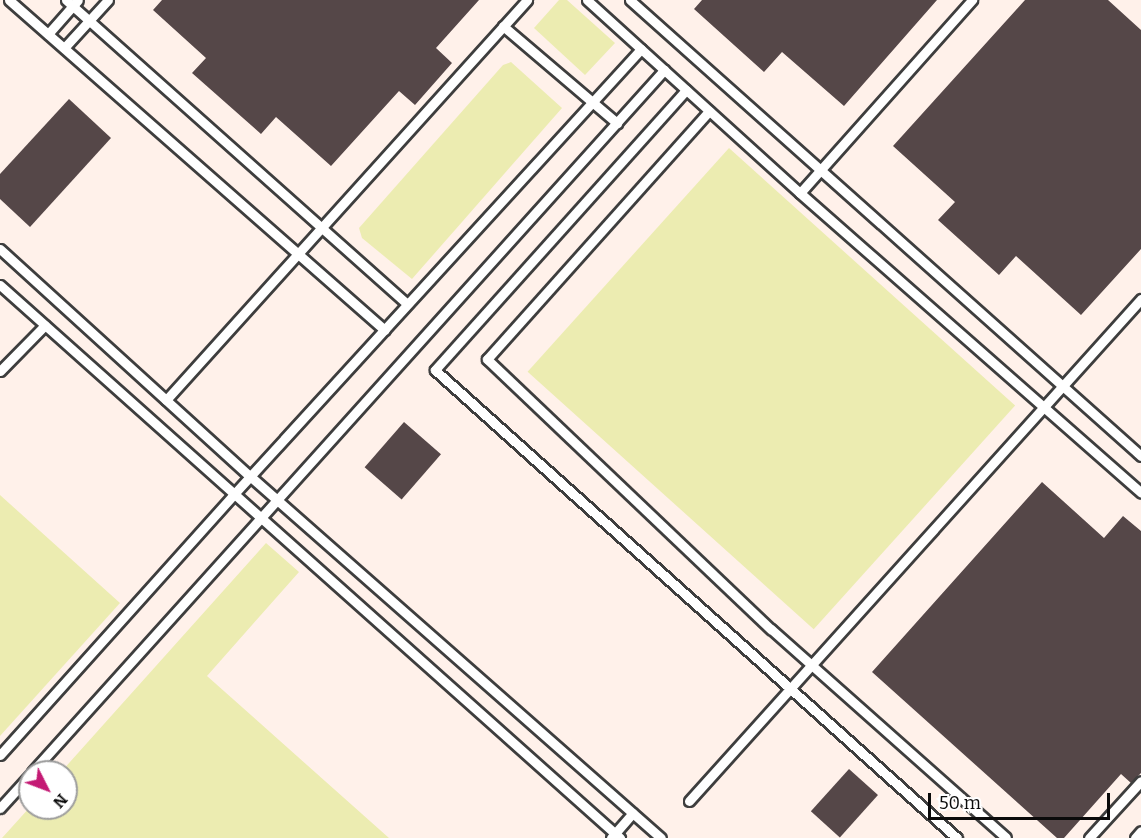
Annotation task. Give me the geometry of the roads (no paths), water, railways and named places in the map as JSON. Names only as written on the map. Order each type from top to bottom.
[{"type":"lane","points":[[9,0],[384,330]]},
{"type":"lane","points":[[64,48],[108,0]]},
{"type":"lane","points":[[166,400],[297,252],[527,0]]},
{"type":"lane","points":[[587,0],[800,193],[1141,493]]},
{"type":"lane","points":[[630,0],[1141,456]]},
{"type":"lane","points":[[800,193],[972,0]]},
{"type":"lane","points":[[48,34],[72,2],[89,21],[407,304]]},
{"type":"lane","points":[[504,26],[617,123]]},
{"type":"lane","points":[[0,755],[234,494],[641,49]]},
{"type":"lane","points":[[43,760],[664,70]]},
{"type":"lane","points":[[686,90],[435,370],[957,838]]},
{"type":"lane","points":[[709,111],[487,359],[811,665],[1006,838]]},
{"type":"lane","points":[[0,249],[251,477],[661,838]]},
{"type":"lane","points":[[0,285],[615,837],[633,813]]},
{"type":"lane","points":[[689,801],[1141,299]]},
{"type":"lane","points":[[0,371],[45,326]]},
{"type":"lane","points":[[1089,838],[1141,782]]},
{"type":"lane","points":[[0,808],[18,788]]},
{"type":"lane","points":[[1135,838],[1141,831]]}]
